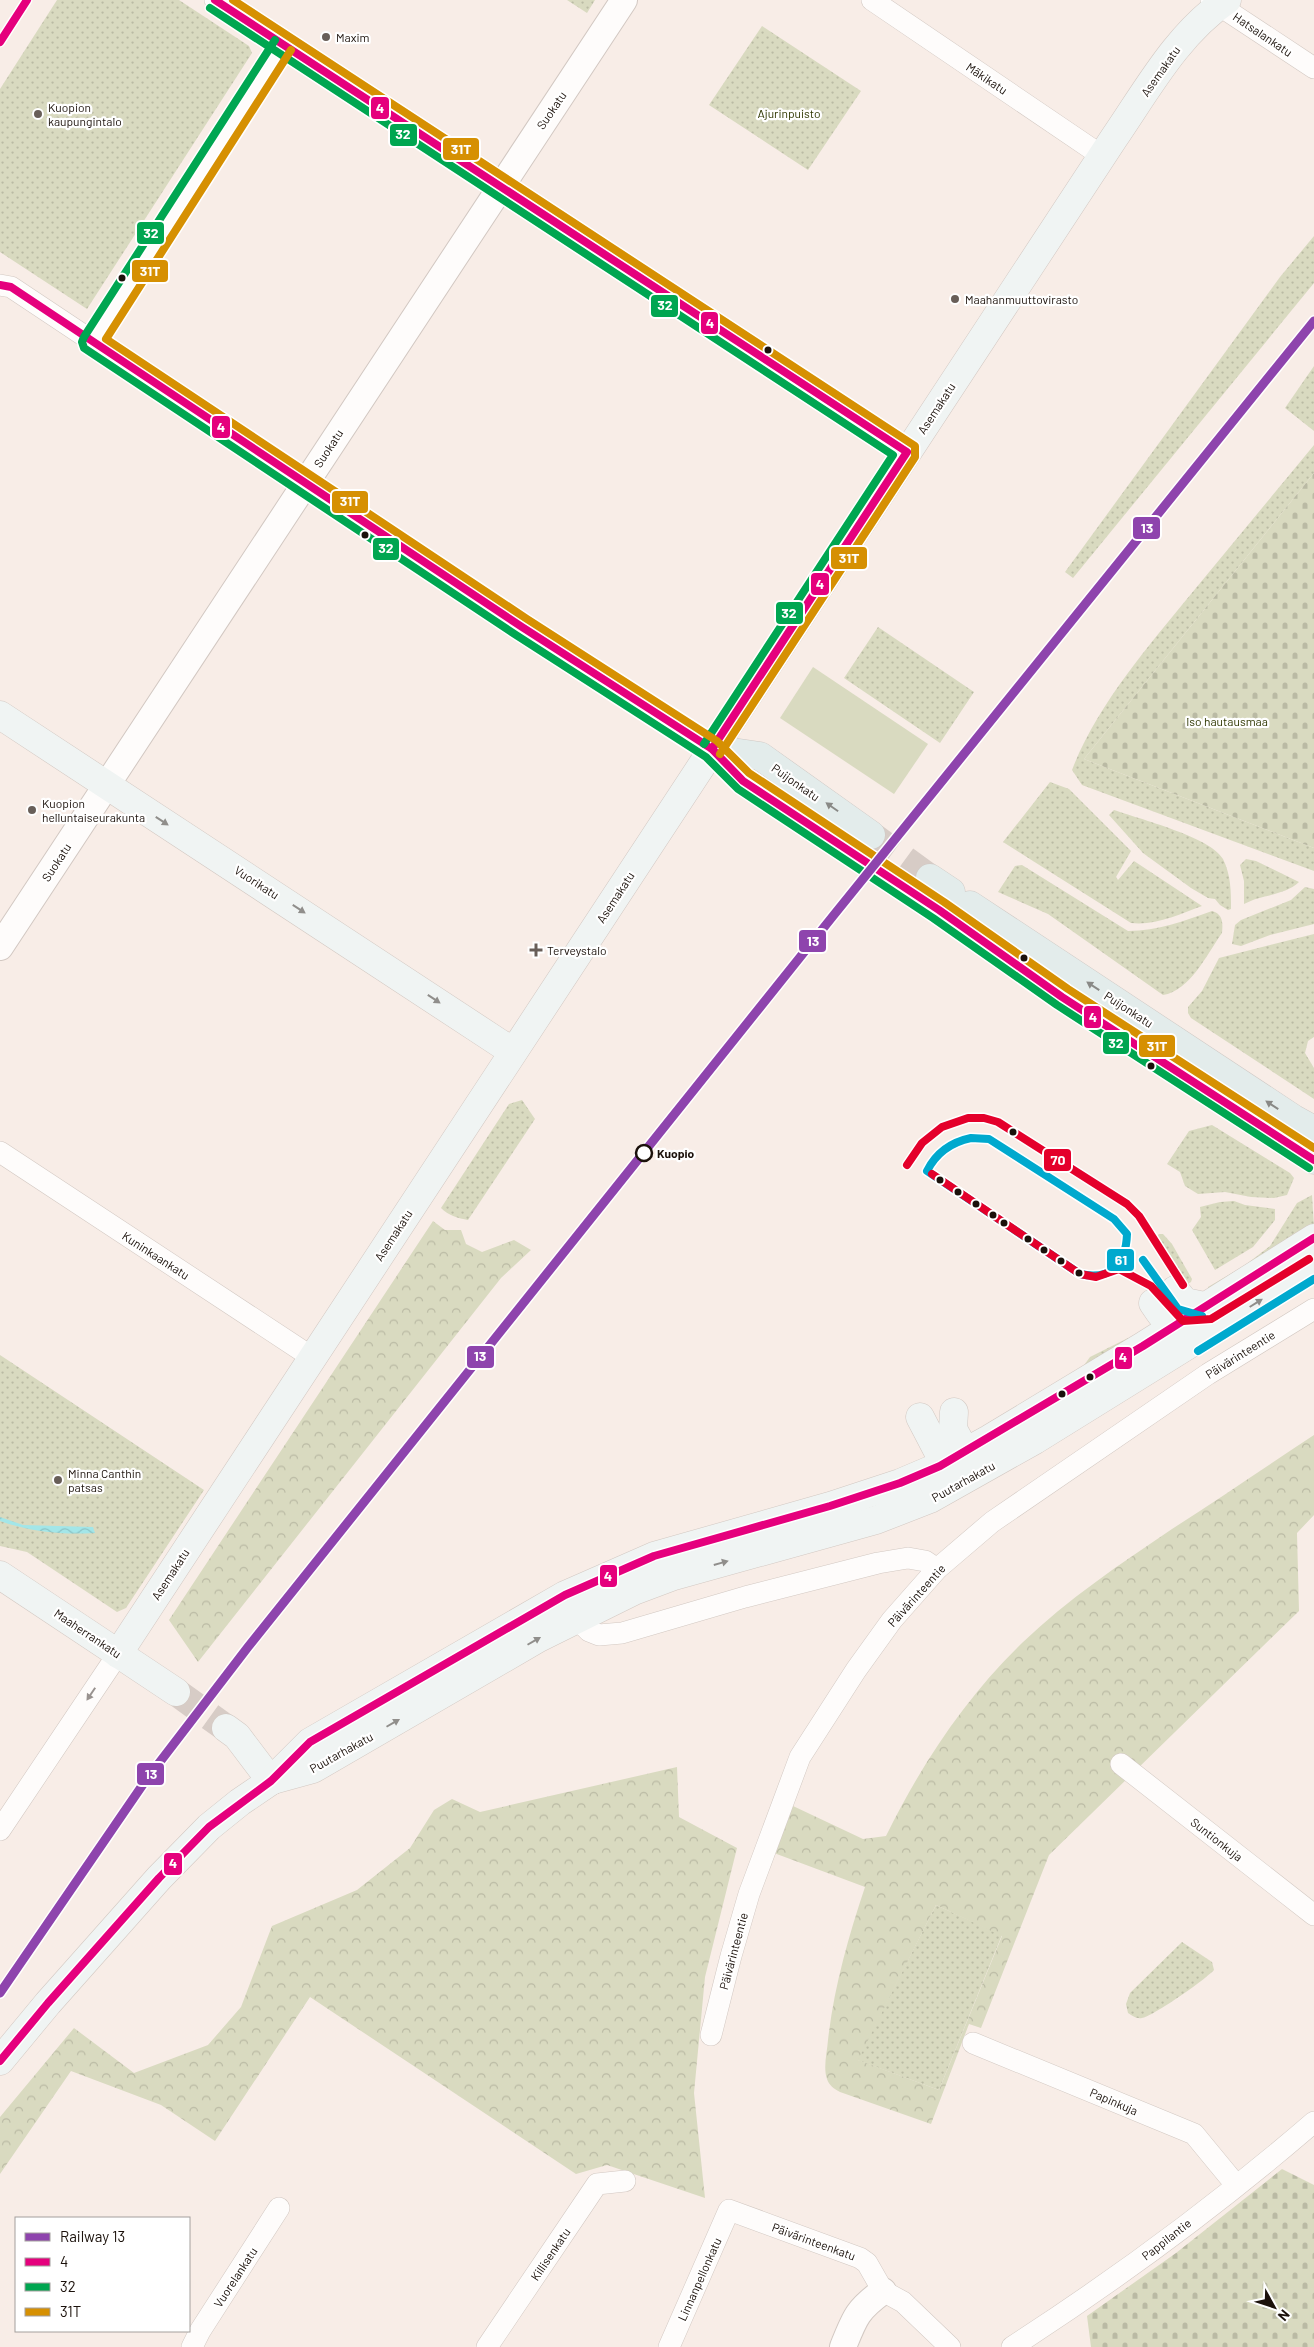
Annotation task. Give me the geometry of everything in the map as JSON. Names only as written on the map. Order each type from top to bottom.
[{"type":"main road","name":"Asemakatu","points":[[118,1654],[1102,156],[1175,48],[1219,2]]},
{"type":"main road","name":"Vuorikatu","points":[[0,715],[501,1044],[514,1050]]},
{"type":"main road","points":[[712,749],[743,781],[864,845]]},
{"type":"main road","name":"Puijonkatu","points":[[1314,1130],[945,901],[1078,1008],[1314,1160]]},
{"type":"main road","name":"Puutarhakatu","points":[[271,1781],[313,1769],[539,1638],[634,1590],[674,1576],[876,1520],[930,1500],[962,1464],[997,1434],[1178,1316],[1314,1238]]},
{"type":"main road","name":"Puutarhakatu","points":[[271,1781],[310,1742],[565,1595],[654,1556],[839,1503],[962,1464],[1013,1452],[1178,1316],[1314,1267]]},
{"type":"main road","points":[[954,1412],[953,1429],[962,1464]]},
{"type":"main road","points":[[920,1417],[962,1464]]},
{"type":"main road","name":"Maaherrankatu","points":[[0,1575],[176,1692]]},
{"type":"main road","points":[[0,2061],[48,2003],[165,1872],[209,1827],[240,1802],[271,1781],[237,1736],[226,1728]]},
{"type":"street","points":[[215,0],[907,452]]},
{"type":"street","name":"Suokatu","points":[[0,947],[624,0]]},
{"type":"street","name":"Mäkikatu","points":[[872,0],[1102,156]]},
{"type":"street","name":"Hatsalankatu","points":[[1219,2],[1314,68]]},
{"type":"street","points":[[92,342],[283,45]]},
{"type":"street","points":[[6,286],[712,749]]},
{"type":"street","name":"Kuninkaankatu","points":[[0,1152],[312,1358]]},
{"type":"street","name":"Päivärinteentie","points":[[711,2036],[730,1956],[749,1894],[800,1757],[856,1670],[892,1620],[937,1569],[992,1522],[1208,1374],[1314,1309]]},
{"type":"street","points":[[577,1619],[588,1631],[599,1635],[622,1633],[745,1597],[878,1563],[908,1558],[926,1562],[937,1569]]},
{"type":"street","name":"Asemakatu","points":[[0,1830],[118,1654]]},
{"type":"street","name":"Suntionkuja","points":[[1121,1764],[1314,1915]]},
{"type":"street","name":"Papinkuja","points":[[973,2043],[1194,2134],[1236,2185]]},
{"type":"street","name":"Pappilantie","points":[[1012,2347],[1146,2256],[1314,2122]]},
{"type":"street","name":"Killisenkatu","points":[[487,2347],[597,2184],[625,2181]]},
{"type":"street","name":"Vuorelankatu","points":[[192,2347],[200,2331],[279,2208]]},
{"type":"street","name":"Päivärinteenkatu","points":[[729,2210],[860,2258],[867,2262],[883,2291]]},
{"type":"street","name":"Linnanpellonkatu","points":[[669,2347],[729,2210]]},
{"type":"street","points":[[843,2347],[855,2316],[863,2306],[883,2291],[903,2302],[950,2347]]},
{"type":"green space","points":[[57,0],[179,0],[249,46],[252,53],[87,309],[0,252],[0,89]]},
{"type":"green space","points":[[567,0],[595,0],[587,13]]},
{"type":"green space","name":"Ajurinpuisto","points":[[762,26],[861,91],[808,170],[709,105]]},
{"type":"green space","points":[[1314,236],[1314,283],[1073,578],[1065,572],[1280,277]]},
{"type":"green space","points":[[1314,366],[1314,431],[1285,408]]},
{"type":"green space","points":[[1314,445],[1314,473],[1084,759],[1314,848],[1314,871],[1082,785],[1072,770],[1082,746],[1095,723],[1124,678],[1157,635]]},
{"type":"green space","name":"Iso hautausmaa","points":[[1314,473],[1314,848],[1084,759]]},
{"type":"green space","points":[[878,627],[974,692],[940,743],[844,678]]},
{"type":"green space","points":[[813,667],[928,744],[894,794],[780,718]]},
{"type":"green space","points":[[1050,782],[1069,789],[1131,851],[1116,877],[1118,880],[1134,861],[1202,906],[1158,921],[1131,923],[1003,842]]},
{"type":"green space","points":[[1114,810],[1190,836],[1216,851],[1223,859],[1228,871],[1231,909],[1228,910],[1215,899],[1208,898],[1191,888],[1143,853],[1109,815]]},
{"type":"green space","points":[[1246,859],[1256,861],[1299,882],[1287,890],[1244,904],[1244,881],[1240,865]]},
{"type":"green space","points":[[1022,865],[1128,931],[1139,931],[1181,922],[1212,911],[1216,912],[1220,917],[1222,933],[1190,979],[1182,987],[1163,995],[1048,914],[998,892],[1015,866]]},
{"type":"green space","points":[[1305,887],[1314,889],[1314,924],[1270,935],[1241,946],[1232,944],[1235,925],[1241,920],[1291,900]]},
{"type":"green space","points":[[1314,934],[1314,1037],[1308,1041],[1305,1053],[1314,1068],[1314,1099],[1191,1018],[1188,1013],[1188,1007],[1202,991],[1219,958]]},
{"type":"green space","points":[[522,1100],[535,1119],[468,1220],[447,1213],[441,1208],[509,1104]]},
{"type":"green space","points":[[1212,1125],[1290,1173],[1294,1178],[1287,1195],[1274,1198],[1251,1197],[1225,1192],[1198,1194],[1185,1186],[1180,1172],[1167,1164],[1189,1131]]},
{"type":"green space","points":[[1312,1195],[1314,1227],[1211,1292],[1208,1287],[1244,1266],[1270,1246],[1297,1203]]},
{"type":"green space","points":[[1234,1201],[1245,1205],[1275,1209],[1275,1220],[1253,1247],[1215,1270],[1192,1230],[1201,1217],[1200,1207]]},
{"type":"green space","points":[[433,1221],[445,1230],[461,1230],[466,1244],[482,1252],[514,1240],[531,1250],[501,1278],[198,1662],[169,1620]]},
{"type":"green space","points":[[1159,1234],[1163,1234],[1172,1244],[1192,1279],[1186,1285],[1172,1270],[1155,1238]]},
{"type":"green space","points":[[1128,1338],[1130,1339],[1082,1368],[1090,1357]]},
{"type":"green space","points":[[0,1355],[204,1490],[126,1608],[117,1612],[27,1552],[0,1546]]},
{"type":"green space","points":[[1314,1435],[1314,1515],[1297,1533],[1299,1611],[1049,1855],[981,2028],[969,2024],[931,2124],[836,2090],[830,2085],[825,2070],[831,2020],[842,1963],[865,1887],[774,1853],[793,1806],[863,1839],[886,1836],[929,1758],[982,1686],[1022,1643],[1076,1597],[1114,1569]],"holes":[[[936,1905],[1002,1936],[939,2090],[858,2060]]]},
{"type":"green space","points":[[677,1767],[679,1817],[737,1848],[705,1977],[694,2093],[705,2198],[607,2165],[576,2174],[310,1997],[215,2141],[161,2105],[71,2071],[0,2174],[0,2117],[74,2028],[134,2073],[208,2045],[241,2007],[272,1926],[357,1890],[410,1848],[434,1810],[452,1799],[480,1812]]},
{"type":"green space","points":[[936,1905],[1002,1935],[939,2090],[857,2060]]},
{"type":"green space","points":[[1182,1942],[1212,1962],[1214,1970],[1179,1997],[1148,2016],[1138,2018],[1128,2013],[1126,2004],[1130,1993]]},
{"type":"green space","points":[[1282,2169],[1314,2185],[1314,2347],[1091,2347],[1087,2316],[1176,2253]]},
{"type":"water","points":[[0,1517],[23,1525],[93,1527],[95,1533],[71,1534],[35,1530],[0,1521]]},
{"type":"tunnel","points":[[871,835],[930,878]]},
{"type":"tunnel","points":[[856,855],[923,899]]},
{"type":"tunnel","points":[[176,1692],[226,1728]]},
{"type":"rail line","name":"13","points":[[0,1993],[146,1780],[248,1647],[833,916],[1314,321]]},
{"type":"transit line","name":"4","points":[[0,42],[27,0]]},
{"type":"transit line","name":"4","points":[[215,0],[907,452],[712,749]]},
{"type":"transit line","name":"31T","points":[[233,0],[915,446],[915,457],[720,754]]},
{"type":"transit line","name":"32","points":[[210,8],[893,455],[704,744]]},
{"type":"transit line","name":"32","points":[[275,40],[84,337],[82,342],[84,348],[516,635],[706,757],[738,789],[933,918],[1057,1005],[1309,1168]]},
{"type":"transit line","name":"31T","points":[[291,50],[106,339],[527,619],[717,741],[749,773],[944,902],[1068,989],[1314,1148]]},
{"type":"transit line","name":"4","points":[[0,285],[11,287],[522,627],[712,749],[743,781],[939,910],[1062,997],[1314,1160]]},
{"type":"transit line","name":"70","points":[[907,1165],[922,1143],[942,1127],[968,1118],[984,1118],[998,1122],[1127,1204],[1139,1216],[1183,1285]]},
{"type":"transit line","name":"61","points":[[971,1138],[989,1139],[1114,1219],[1127,1234],[1124,1254],[1115,1268],[1100,1275],[1080,1274],[927,1171],[945,1149],[957,1142],[971,1138]]},
{"type":"transit line","name":"70","points":[[932,1174],[1080,1274],[1096,1277],[1119,1269],[1151,1286],[1183,1321],[1211,1319],[1309,1259]]},
{"type":"transit line","name":"4","points":[[0,2061],[48,2003],[159,1878],[209,1827],[271,1781],[310,1742],[565,1595],[654,1556],[830,1506],[900,1483],[940,1466],[1143,1346],[1314,1238]]},
{"type":"transit line","name":"61","points":[[1143,1260],[1178,1309],[1202,1316]]},
{"type":"transit line","name":"61","points":[[1198,1351],[1314,1279]]},
{"type":"place","name":"Maxim","points":[[326,37]]},
{"type":"place","name":"Kuopion kaupungintalo","points":[[38,114]]},
{"type":"place","name":"Maahanmuuttovirasto","points":[[955,299]]},
{"type":"place","name":"Kuopion helluntaiseurakunta","points":[[32,810]]},
{"type":"place","name":"Terveystalo","points":[[536,950]]},
{"type":"place","name":"Kuopio","points":[[644,1153]]},
{"type":"place","name":"Minna Canthin patsas","points":[[58,1480]]}]
